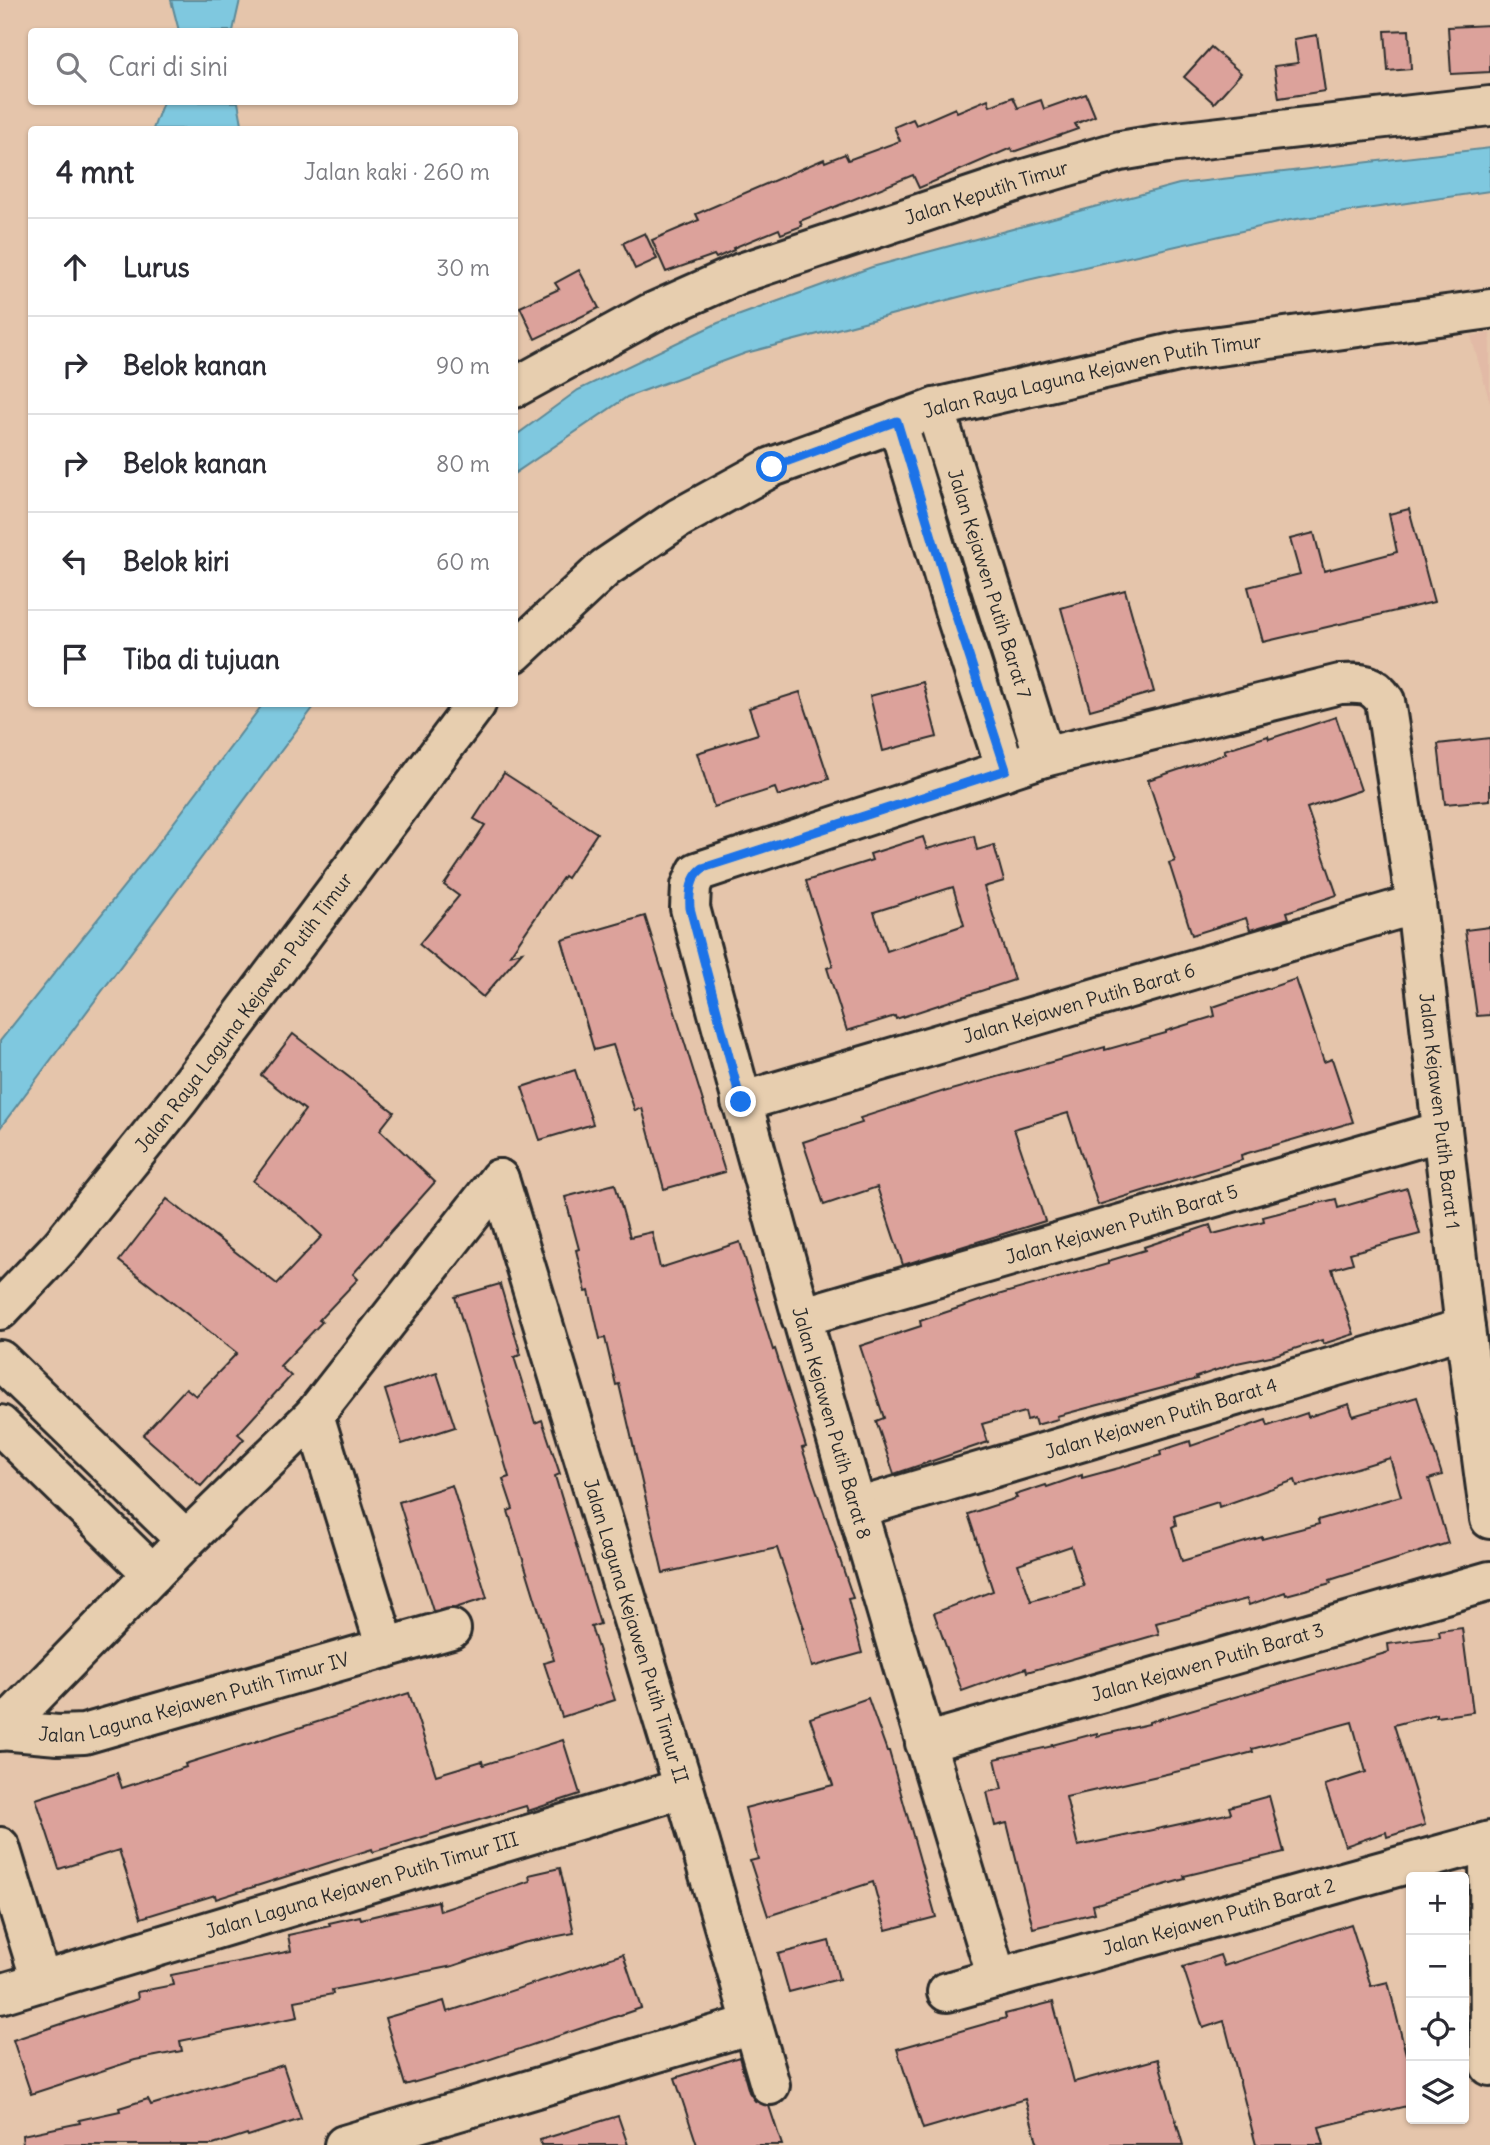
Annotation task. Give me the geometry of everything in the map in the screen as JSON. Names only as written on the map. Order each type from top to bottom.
[{"type":"street","name":"Jalan Keputih Timur","points":[[518,386],[651,313],[741,273],[883,224],[1121,151],[1180,141],[1490,106]]},
{"type":"street","name":"Jalan Raya Laguna Kejawen Putih Timur","points":[[518,649],[605,568],[679,518],[772,467],[897,421],[935,408],[1182,351],[1490,309]]},
{"type":"street","name":"Jalan Kejawen Putih Barat 7","points":[[935,408],[1044,757]]},
{"type":"street","name":"Jalan Kejawen Putih Barat 7","points":[[897,421],[1006,770]]},
{"type":"street","points":[[954,610],[994,596]]},
{"type":"street","name":"Jalan Kejawen Putih Barat 1","points":[[1044,757],[1340,684],[1363,683],[1378,691],[1385,701],[1416,904],[1490,1520]]},
{"type":"street","name":"Jalan Raya Laguna Kejawen Putih Timur","points":[[0,1310],[60,1247],[178,1101],[474,707]]},
{"type":"street","points":[[1006,770],[1044,757]]},
{"type":"street","name":"Jalan Kejawen Putih Barat 8","points":[[997,1978],[925,1743],[802,1317],[690,908],[691,886],[697,872],[703,868],[1006,770]]},
{"type":"street","name":"Jalan Kejawen Putih Barat 6","points":[[741,1102],[1416,904]]},
{"type":"street","name":"Jalan Kejawen Putih Barat 5","points":[[802,1317],[1442,1131]]},
{"type":"street","name":"Jalan Laguna Kejawen Putih Timur IV","points":[[1,1730],[153,1574],[314,1415],[499,1179]]},
{"type":"street","name":"Jalan Laguna Kejawen Putih Timur II","points":[[499,1179],[684,1788],[770,2085]]},
{"type":"street","name":"Jalan Kejawen Putih Barat 4","points":[[857,1508],[1465,1328]]},
{"type":"street","points":[[0,1360],[187,1540]]},
{"type":"street","points":[[314,1415],[386,1648]]},
{"type":"street","points":[[0,1425],[153,1574]]},
{"type":"street","points":[[70,1493],[102,1458]]},
{"type":"street","name":"Jalan Kejawen Putih Barat 3","points":[[925,1743],[1490,1581]]},
{"type":"street","name":"Jalan Laguna Kejawen Putih Timur IV","points":[[1,1730],[58,1735],[84,1734],[451,1629]]},
{"type":"street","name":"Jalan Laguna Kejawen Putih Timur III","points":[[0,1994],[684,1788]]},
{"type":"street","points":[[1489,1841],[1490,2066]]},
{"type":"street","name":"Jalan Kejawen Putih Barat 2","points":[[947,1992],[1489,1841]]},
{"type":"street","points":[[0,1847],[41,1981]]},
{"type":"street","points":[[366,2142],[752,2024]]},
{"type":"shaded area","points":[[1490,333],[1490,403],[1471,336]]},
{"type":"water","points":[[171,0],[240,0],[234,28],[178,28]]},
{"type":"water","points":[[162,105],[239,105],[242,126],[154,126]]},
{"type":"water","points":[[1490,148],[1490,191],[1290,220],[993,288],[746,353],[627,397],[518,471],[518,434],[578,390],[718,323],[872,267],[1179,184]]},
{"type":"water","points":[[261,707],[314,707],[0,1128],[0,1041],[153,850]]},
{"type":"building","points":[[1490,25],[1490,72],[1451,74],[1448,27]]},
{"type":"building","points":[[1409,30],[1411,69],[1388,71],[1385,31]]},
{"type":"building","points":[[1317,35],[1325,91],[1279,98],[1274,66],[1298,63],[1294,39]]},
{"type":"building","points":[[1211,47],[1241,73],[1214,103],[1184,77]]},
{"type":"building","points":[[1086,94],[1095,116],[1075,124],[1078,129],[1013,152],[1011,148],[919,188],[913,175],[800,221],[802,226],[781,234],[779,229],[716,258],[714,255],[666,272],[652,240],[699,220],[696,214],[824,159],[825,162],[845,154],[848,160],[900,141],[894,127],[913,119],[916,125],[955,108],[957,112],[988,99],[990,106],[1013,97],[1018,108],[1041,100],[1044,109]]},
{"type":"building","points":[[645,233],[657,259],[635,269],[623,243]]},
{"type":"building","points":[[579,270],[599,308],[535,339],[520,307],[559,289],[555,283]]},
{"type":"building","points":[[1409,509],[1434,602],[1263,642],[1248,587],[1300,574],[1290,539],[1314,533],[1324,571],[1397,552],[1389,514]]},
{"type":"building","points":[[1125,590],[1154,692],[1090,710],[1061,608]]},
{"type":"building","points":[[923,682],[937,737],[883,751],[870,696]]},
{"type":"building","points":[[800,692],[829,779],[778,796],[775,788],[714,807],[697,753],[758,734],[749,708]]},
{"type":"building","points":[[1336,717],[1361,790],[1307,808],[1337,895],[1287,912],[1289,918],[1250,930],[1246,918],[1192,935],[1169,863],[1175,861],[1148,780],[1226,754],[1224,750],[1268,736],[1269,739]]},
{"type":"building","points":[[1490,738],[1490,800],[1445,804],[1438,744]]},
{"type":"building","points":[[504,773],[597,833],[510,955],[522,952],[483,997],[419,944],[459,896],[444,885],[485,825],[474,819]]},
{"type":"building","points":[[974,836],[977,850],[994,845],[1004,881],[984,887],[1014,980],[896,1019],[895,1016],[847,1031],[827,968],[833,966],[806,881],[872,860],[870,854],[923,837],[927,849]],"holes":[[[953,887],[964,925],[887,951],[874,912]]]},
{"type":"building","points":[[645,916],[725,1172],[664,1189],[642,1108],[635,1111],[613,1045],[594,1050],[562,940]]},
{"type":"building","points":[[1490,927],[1490,1015],[1477,1016],[1465,930]]},
{"type":"building","points":[[1296,979],[1324,1062],[1332,1059],[1353,1122],[1241,1155],[1242,1160],[1098,1205],[1068,1113],[1014,1129],[1045,1221],[903,1265],[877,1187],[824,1205],[803,1142],[862,1123],[860,1118],[944,1091],[1166,1033],[1215,1016],[1213,1007]]},
{"type":"building","points":[[293,1034],[394,1112],[380,1130],[435,1182],[353,1274],[358,1279],[319,1320],[322,1322],[280,1366],[291,1376],[238,1434],[244,1439],[201,1486],[143,1435],[186,1388],[196,1396],[237,1353],[119,1261],[167,1199],[277,1284],[322,1236],[302,1217],[253,1181],[305,1110],[261,1075]]},
{"type":"building","points":[[575,1070],[593,1124],[540,1140],[522,1087]]},
{"type":"building","points":[[615,1184],[630,1237],[652,1232],[660,1268],[740,1242],[806,1447],[802,1448],[853,1598],[848,1599],[862,1653],[812,1667],[804,1628],[777,1548],[663,1573],[619,1384],[616,1385],[605,1338],[600,1339],[589,1291],[586,1292],[576,1250],[579,1249],[565,1197]]},
{"type":"building","points":[[1407,1188],[1420,1234],[1350,1253],[1353,1263],[1332,1269],[1354,1334],[1323,1344],[1322,1340],[1275,1355],[1237,1363],[1196,1377],[1197,1379],[1057,1416],[1058,1419],[1036,1425],[1034,1418],[1027,1420],[1025,1412],[982,1424],[988,1442],[894,1474],[876,1421],[884,1418],[860,1346],[921,1326],[920,1321],[994,1296],[1108,1264],[1108,1261],[1145,1250],[1144,1247],[1210,1225],[1213,1234],[1264,1221],[1263,1217],[1310,1205],[1336,1199],[1338,1208]]},
{"type":"building","points":[[500,1284],[521,1355],[514,1357],[535,1423],[542,1420],[560,1474],[555,1476],[600,1624],[591,1627],[615,1700],[562,1717],[544,1663],[554,1660],[508,1511],[513,1509],[503,1479],[509,1477],[455,1297]]},
{"type":"building","points":[[437,1373],[455,1427],[402,1444],[385,1390]]},
{"type":"building","points":[[1417,1397],[1442,1475],[1429,1479],[1448,1543],[1330,1580],[1331,1583],[1286,1595],[1285,1592],[1249,1605],[1247,1599],[1156,1623],[1159,1634],[1027,1672],[1026,1668],[962,1691],[934,1613],[993,1591],[968,1514],[1046,1485],[1047,1487],[1082,1475],[1082,1478],[1119,1468],[1161,1455],[1160,1451],[1190,1441],[1191,1446],[1266,1420],[1268,1426],[1307,1413],[1308,1417],[1349,1404],[1353,1416]],"holes":[[[1390,1458],[1401,1496],[1318,1520],[1319,1524],[1262,1537],[1182,1561],[1172,1527],[1176,1525],[1174,1516],[1218,1502],[1219,1507],[1295,1480],[1297,1486]],[[1071,1546],[1084,1586],[1031,1601],[1018,1564]]]},
{"type":"building","points":[[452,1485],[487,1598],[455,1608],[433,1611],[399,1502]]},
{"type":"building","points":[[1462,1628],[1473,1712],[1436,1717],[1436,1714],[1394,1725],[1425,1825],[1387,1837],[1386,1832],[1345,1846],[1325,1785],[1366,1772],[1352,1722],[1197,1767],[1066,1797],[1078,1846],[1231,1813],[1229,1807],[1269,1796],[1284,1852],[1184,1876],[1185,1879],[1093,1905],[1095,1913],[1033,1928],[1007,1823],[995,1826],[987,1792],[1002,1789],[995,1759],[1097,1733],[1097,1736],[1149,1724],[1389,1652],[1388,1644],[1440,1637],[1439,1631]]},
{"type":"building","points":[[409,1693],[436,1775],[482,1761],[483,1765],[563,1740],[580,1794],[528,1811],[526,1806],[373,1852],[372,1849],[216,1899],[215,1895],[141,1918],[119,1850],[59,1869],[36,1799],[117,1773],[122,1788],[186,1767],[185,1764]]},
{"type":"building","points":[[868,1698],[889,1751],[936,1917],[886,1930],[873,1882],[768,1916],[750,1861],[758,1859],[745,1808],[833,1785],[810,1718]]},
{"type":"building","points":[[560,1868],[574,1933],[522,1943],[453,1966],[332,1990],[333,1994],[295,2001],[298,2017],[180,2041],[182,2051],[135,2060],[31,2094],[13,2040],[138,1999],[137,1992],[173,1985],[171,1975],[291,1951],[288,1935],[330,1926],[329,1923],[360,1916],[361,1919],[438,1901],[440,1911],[530,1881],[529,1875]]},
{"type":"building","points":[[1351,1924],[1371,1986],[1388,1982],[1406,2054],[1406,2106],[1319,2127],[1324,2145],[1256,2145],[1224,2021],[1203,2028],[1183,1967],[1220,1955],[1224,1966]]},
{"type":"building","points":[[829,1941],[839,1979],[789,1992],[778,1954]]},
{"type":"building","points":[[623,1954],[641,2008],[464,2068],[405,2085],[385,2018],[444,2001],[447,2012]]},
{"type":"building","points":[[1053,2002],[1074,2082],[1158,2059],[1183,2145],[1038,2145],[1025,2099],[923,2129],[897,2049],[1006,2018],[1005,2014]]},
{"type":"building","points":[[739,2057],[749,2092],[755,2101],[769,2106],[782,2145],[697,2145],[675,2078]]},
{"type":"building","points":[[283,2065],[301,2119],[248,2136],[247,2134],[213,2145],[23,2145],[22,2135],[80,2123],[79,2120],[120,2111],[119,2108],[148,2099],[151,2105]]},
{"type":"building","points":[[618,2116],[628,2145],[541,2145],[540,2140]]},
{"type":"route","points":[[741,1102],[690,908],[691,886],[697,872],[1006,770],[897,421],[772,467]]}]
